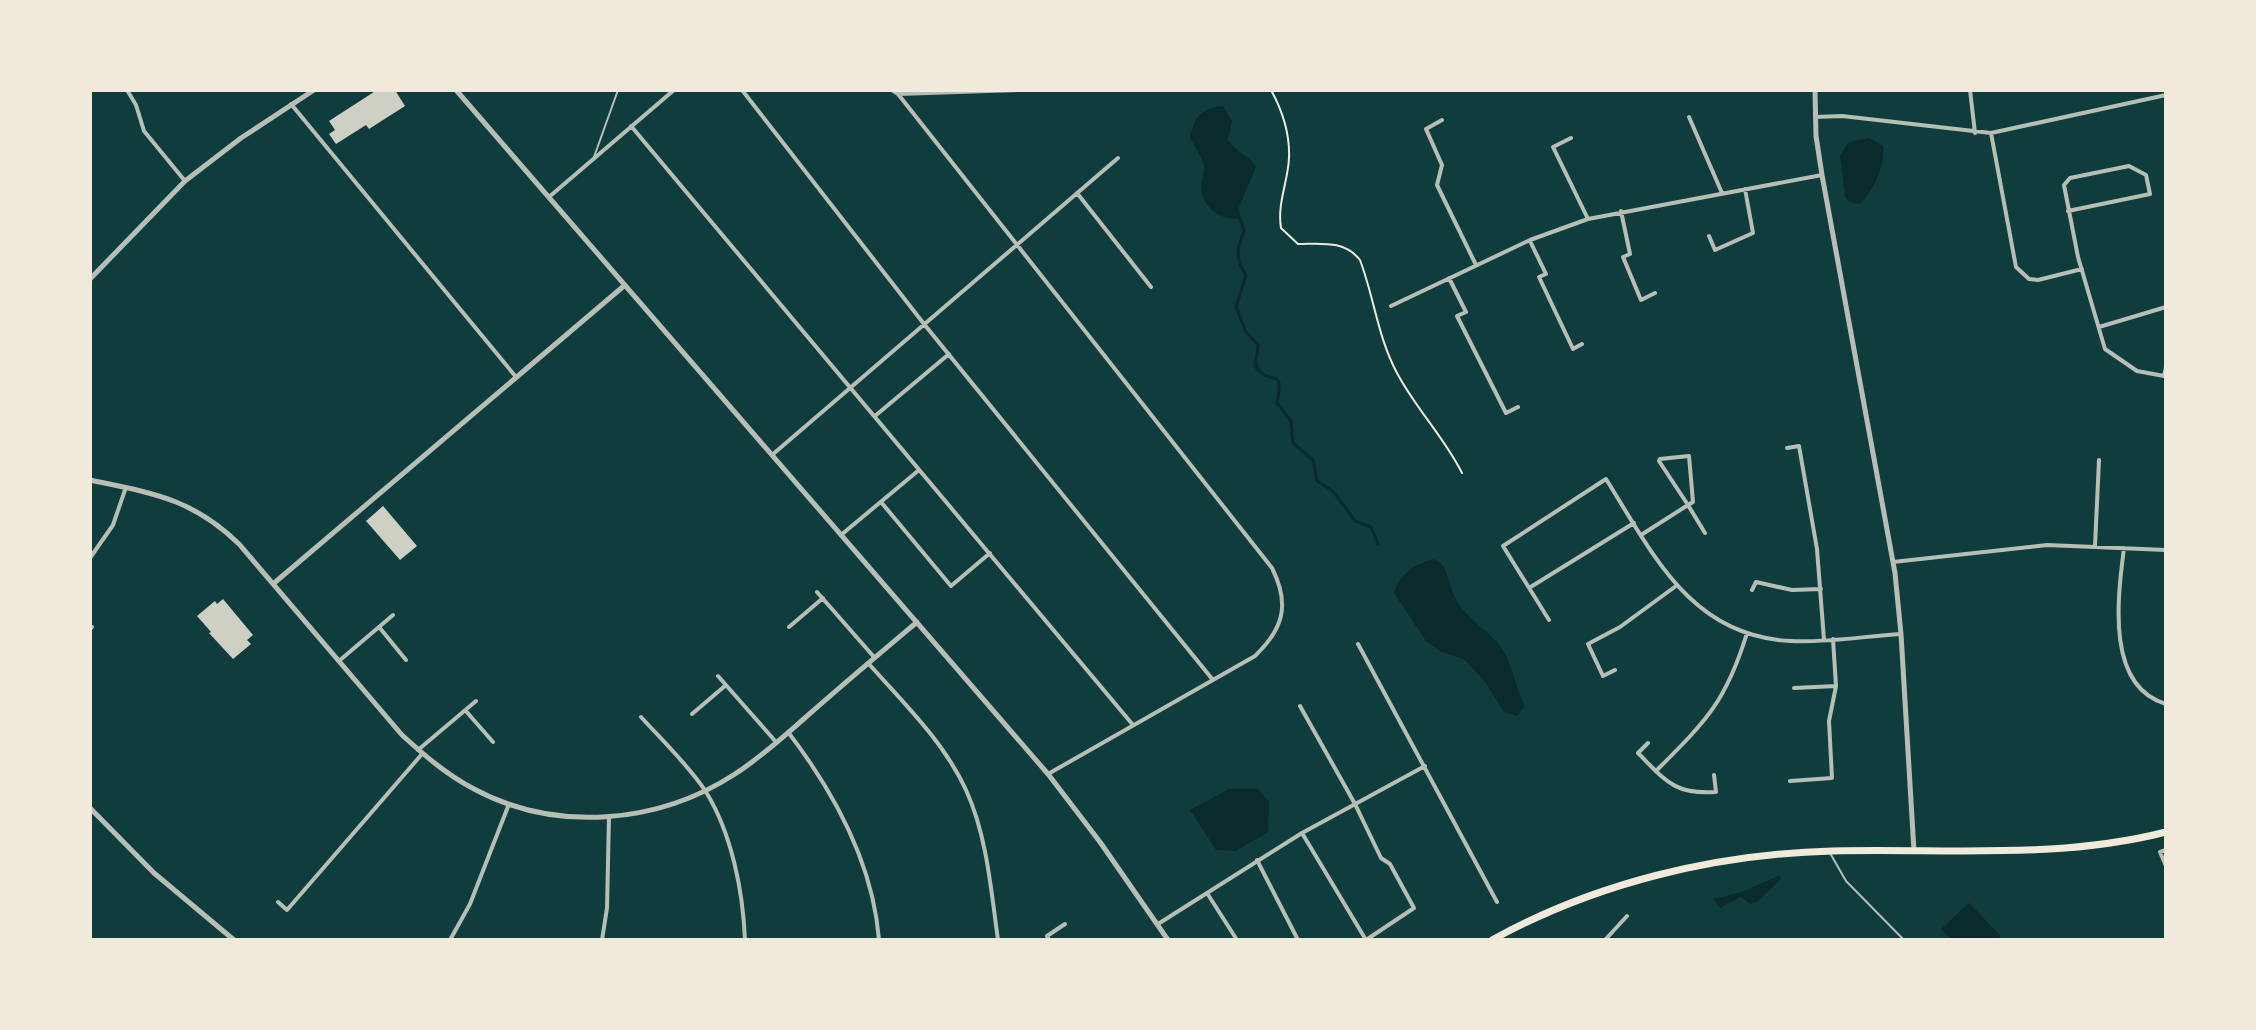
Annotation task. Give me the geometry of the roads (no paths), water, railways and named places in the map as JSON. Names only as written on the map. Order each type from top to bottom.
[{"type":"main road","points":[[1492,940],[1569,904],[1659,875],[1753,857],[1830,851],[2066,849],[2166,832]]},
{"type":"street","points":[[127,90],[136,105],[144,131],[185,181]]},
{"type":"street","points":[[90,279],[185,181],[241,138],[314,90]]},
{"type":"street","points":[[456,90],[1048,774],[1168,940]]},
{"type":"street","points":[[549,197],[674,90]]},
{"type":"street","points":[[742,90],[924,324],[1213,680]]},
{"type":"street","points":[[892,90],[1272,568],[1280,585],[1282,615],[1268,643],[1255,656],[1048,774]]},
{"type":"street","points":[[898,94],[1018,90]]},
{"type":"street","points":[[1815,90],[1822,175],[1893,562],[1901,634],[1914,852]]},
{"type":"street","points":[[1970,90],[1975,133]]},
{"type":"street","points":[[1815,117],[1842,116],[1991,133],[2166,95]]},
{"type":"street","points":[[291,104],[516,377]]},
{"type":"street","points":[[1689,117],[1722,193]]},
{"type":"street","points":[[1442,120],[1426,129],[1442,165],[1437,185],[1476,265]]},
{"type":"street","points":[[631,126],[1133,725]]},
{"type":"street","points":[[1991,133],[2016,267],[2029,279],[2038,280],[2082,269]]},
{"type":"street","points":[[1571,138],[1553,147],[1588,219]]},
{"type":"street","points":[[772,455],[1118,158]]},
{"type":"street","points":[[2068,211],[2150,194],[2146,175],[2129,166],[2070,178],[2064,185],[2068,211],[2082,269],[2105,349],[2137,371],[2164,376],[2166,367]]},
{"type":"street","points":[[1391,306],[1530,240],[1588,219],[1822,175]]},
{"type":"street","points":[[1709,236],[1715,250],[1753,233],[1745,189]]},
{"type":"street","points":[[1077,193],[1151,287]]},
{"type":"street","points":[[1621,211],[1630,254],[1623,257],[1641,300],[1655,293]]},
{"type":"street","points":[[1530,240],[1546,274],[1539,277],[1573,349],[1582,344]]},
{"type":"street","points":[[1449,278],[1466,312],[1457,316],[1506,413],[1518,407]]},
{"type":"street","points":[[273,584],[625,285]]},
{"type":"street","points":[[2099,327],[2166,307]]},
{"type":"street","points":[[875,416],[949,354]]},
{"type":"street","points":[[1787,448],[1799,446],[1817,549],[1824,640]]},
{"type":"street","points":[[1641,535],[1688,505],[1693,502],[1689,456],[1659,461],[1688,505],[1705,533]]},
{"type":"street","points":[[2095,546],[2099,460]]},
{"type":"street","points":[[841,535],[919,470]]},
{"type":"street","points":[[1549,620],[1503,546],[1606,479],[1676,586],[1707,613],[1747,633],[1792,641],[1901,634]]},
{"type":"street","points":[[90,480],[175,500],[220,525],[420,752],[476,791],[546,814],[609,817],[670,806],[706,791],[749,765],[917,622]]},
{"type":"street","points":[[90,558],[113,525],[126,487]]},
{"type":"street","points":[[881,502],[951,586],[990,553]]},
{"type":"street","points":[[1529,588],[1634,523]]},
{"type":"street","points":[[1893,562],[2047,545],[2166,550]]},
{"type":"street","points":[[2124,548],[2117,596],[2123,658],[2136,684],[2146,694],[2166,704]]},
{"type":"street","points":[[1752,590],[1756,582],[1792,590],[1821,589]]},
{"type":"street","points":[[1615,670],[1603,676],[1588,644],[1633,619],[1676,586]]},
{"type":"street","points":[[817,592],[874,657]]},
{"type":"street","points":[[789,627],[823,598]]},
{"type":"street","points":[[339,661],[393,615]]},
{"type":"street","points":[[379,627],[406,660]]},
{"type":"street","points":[[1656,771],[1713,711],[1735,671],[1747,633]]},
{"type":"street","points":[[1790,781],[1832,778],[1829,721],[1836,686],[1833,639]]},
{"type":"street","points":[[1358,644],[1497,902]]},
{"type":"street","points":[[868,663],[940,746],[966,790],[988,867],[998,940]]},
{"type":"street","points":[[718,676],[776,742]]},
{"type":"street","points":[[692,714],[726,685]]},
{"type":"street","points":[[1794,688],[1836,686]]},
{"type":"street","points":[[278,902],[287,910],[420,752],[476,701]]},
{"type":"street","points":[[1300,706],[1355,804],[1381,858],[1390,864],[1414,908],[1366,940],[1302,833]]},
{"type":"street","points":[[465,710],[493,742]]},
{"type":"street","points":[[641,717],[706,791],[734,865],[745,940]]},
{"type":"street","points":[[788,732],[813,765],[846,824],[870,892],[879,940]]},
{"type":"street","points":[[1648,743],[1638,753],[1674,787],[1696,793],[1716,792],[1714,775]]},
{"type":"street","points":[[1158,924],[1302,833],[1425,766]]},
{"type":"street","points":[[450,940],[474,893],[509,804]]},
{"type":"street","points":[[90,808],[154,873],[234,940]]},
{"type":"street","points":[[602,940],[607,908],[609,817]]},
{"type":"street","points":[[2166,850],[2160,852],[2166,866]]},
{"type":"street","points":[[1257,860],[1298,940]]},
{"type":"street","points":[[1207,893],[1237,940]]},
{"type":"street","points":[[1605,940],[1627,916]]},
{"type":"street","points":[[1049,940],[1047,936],[1065,924]]},
{"type":"lane","points":[[593,159],[618,90]]},
{"type":"lane","points":[[1830,851],[1846,881],[1904,940]]},
{"type":"water","points":[[1223,106],[1232,121],[1228,140],[1256,167],[1239,207],[1240,218],[1233,219],[1219,215],[1204,200],[1201,186],[1204,166],[1190,137],[1200,115]]},
{"type":"water","points":[[1869,138],[1883,146],[1880,169],[1864,199],[1859,204],[1849,202],[1845,197],[1840,155],[1849,142]]},
{"type":"water","points":[[1433,559],[1443,566],[1462,607],[1505,654],[1525,706],[1517,716],[1504,712],[1486,683],[1465,660],[1440,651],[1426,641],[1396,596],[1394,592],[1405,575],[1414,567]]},
{"type":"water","points":[[1229,789],[1258,789],[1269,802],[1268,832],[1236,851],[1216,850],[1190,810]]},
{"type":"water","points":[[1780,875],[1781,879],[1757,902],[1750,904],[1741,897],[1720,908],[1713,899],[1742,892]]},
{"type":"water","points":[[1969,903],[2001,936],[1997,940],[1952,940],[1941,929]]},
{"type":"waterway","points":[[1240,218],[1244,231],[1239,259],[1246,275],[1236,307],[1246,332],[1258,345],[1256,367],[1264,375],[1278,381],[1277,403],[1291,421],[1293,443],[1313,460],[1317,481],[1333,491],[1355,521],[1371,527],[1378,544]]}]
